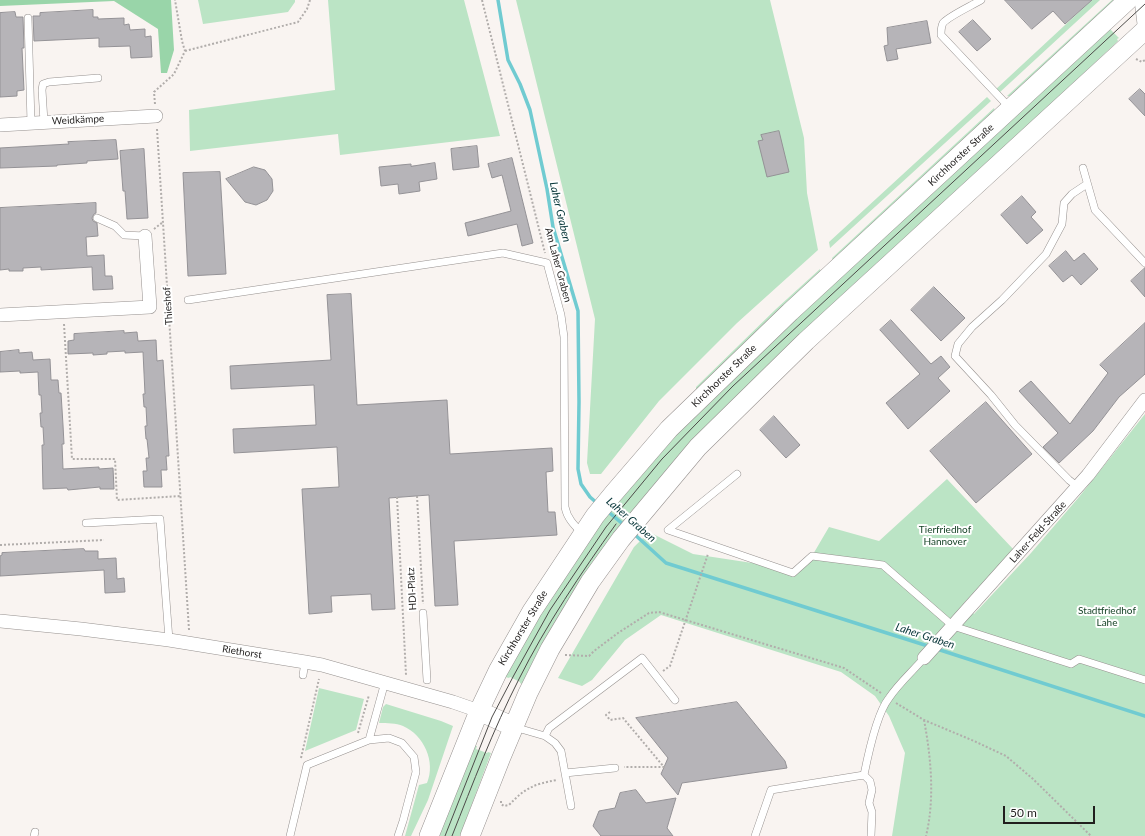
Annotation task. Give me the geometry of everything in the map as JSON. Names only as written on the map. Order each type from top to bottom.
[{"type":"main road","name":"Kirchhorster Straße","points":[[429,836],[479,711],[498,670],[532,611],[595,516],[613,494],[669,428],[790,312],[1128,0]]},
{"type":"main road","points":[[470,836],[528,693],[550,650],[590,582],[621,539],[698,446],[806,341],[1145,31]]},
{"type":"main road","points":[[479,711],[514,727]]},
{"type":"street","points":[[1141,0],[1145,31]]},
{"type":"street","name":"Weidkämpe","points":[[0,125],[156,116]]},
{"type":"street","name":"Thieshof","points":[[0,315],[150,307],[146,236]]},
{"type":"street","name":"Laher-Feld-Straße","points":[[924,658],[1078,487],[1145,400]]},
{"type":"street","name":"Riethorst","points":[[0,621],[169,640],[305,662],[385,682],[479,711]]},
{"type":"lane","points":[[981,0],[948,19],[940,30],[941,35],[1010,109]]},
{"type":"lane","points":[[28,18],[37,122]]},
{"type":"lane","points":[[37,122],[43,84],[49,82],[98,78]]},
{"type":"lane","points":[[1083,168],[1095,210],[1145,263]]},
{"type":"lane","points":[[1078,487],[1069,480],[1015,425],[991,395],[955,356],[958,344],[972,327],[1002,300],[1046,254],[1062,224],[1064,202],[1072,194],[1087,184]]},
{"type":"lane","points":[[96,218],[115,226],[124,235],[146,236]]},
{"type":"lane","points":[[188,300],[502,253],[547,263]]},
{"type":"lane","name":"Am Laher Graben","points":[[547,263],[561,315],[564,337],[566,515],[583,535]]},
{"type":"lane","points":[[736,474],[668,530],[793,573],[812,556],[883,565],[953,626],[1071,664],[1079,660],[1145,680]]},
{"type":"lane","points":[[86,523],[160,519],[169,640]]},
{"type":"lane","name":"HDI-Platz","points":[[423,613],[427,680]]},
{"type":"lane","points":[[544,736],[549,728],[642,658],[675,700]]},
{"type":"lane","points":[[864,775],[881,713],[924,658]]},
{"type":"lane","points":[[303,675],[305,662]]},
{"type":"lane","points":[[369,740],[385,682]]},
{"type":"lane","points":[[514,727],[544,736],[555,743],[561,751],[571,806]]},
{"type":"lane","points":[[290,836],[307,765],[369,740],[389,738],[402,743],[414,757],[416,772],[398,836]]},
{"type":"lane","points":[[566,776],[615,768]]},
{"type":"lane","points":[[755,836],[771,790],[864,775]]},
{"type":"lane","points":[[864,775],[870,781],[872,790],[869,803],[872,812],[871,836]]},
{"type":"path","points":[[175,0],[185,51],[298,22],[308,9],[310,0]]},
{"type":"path","name":"Am Laher Graben","points":[[482,0],[547,263]]},
{"type":"path","name":"Thieshof","points":[[185,51],[174,74],[154,92],[189,630]]},
{"type":"path","points":[[63,311],[72,459],[115,459],[117,500],[180,496]]},
{"type":"path","name":"HDI-Platz","points":[[417,496],[423,613]]},
{"type":"path","name":"HDI-Platz","points":[[397,497],[406,675]]},
{"type":"path","points":[[0,545],[104,540]]},
{"type":"path","points":[[656,676],[670,666],[711,545]]},
{"type":"path","points":[[550,650],[561,655],[589,656],[618,632],[649,613],[659,612],[844,668],[891,700],[924,720],[1006,756],[1033,779],[1091,836]]},
{"type":"path","points":[[351,736],[358,733],[369,695]]},
{"type":"path","points":[[610,712],[606,715],[610,720],[623,718],[664,767],[615,768]]},
{"type":"path","points":[[924,720],[928,740],[931,779],[930,808],[926,836]]},
{"type":"path","points":[[301,757],[308,754]]},
{"type":"path","points":[[501,804],[504,806],[509,805],[521,792],[540,782],[566,776]]},
{"type":"green space","points":[[0,0],[171,0],[174,50],[167,73],[161,73],[158,29],[114,1],[0,6]]},
{"type":"green space","points":[[198,0],[295,0],[295,2],[288,12],[203,24]]},
{"type":"green space","points":[[328,0],[464,0],[500,136],[340,155],[338,134],[190,151],[189,110],[335,90]]},
{"type":"green space","points":[[516,0],[770,0],[804,138],[807,193],[818,250],[737,323],[659,401],[601,474],[590,474],[587,463],[595,319]]},
{"type":"green space","points":[[1092,0],[1100,0],[999,93],[995,90]]},
{"type":"green space","points":[[1112,0],[1116,0],[1013,97],[1007,96]]},
{"type":"green space","points":[[1108,27],[1119,38],[1117,39],[1118,41],[708,428],[524,685],[510,677],[505,677],[526,636],[575,556],[665,442]]},
{"type":"green space","points":[[987,97],[991,101],[830,248],[829,242]]},
{"type":"green space","points":[[994,108],[996,114],[833,262],[832,258]]},
{"type":"green space","points":[[820,269],[821,275],[696,390],[696,387],[776,309]]},
{"type":"green space","points":[[1145,414],[1145,836],[892,836],[905,753],[889,716],[875,696],[841,672],[661,615],[625,640],[592,680],[582,686],[558,678],[634,547],[649,532],[693,554],[772,566],[793,573],[812,556],[829,527],[879,541],[947,479],[1014,550],[964,603],[974,614],[1031,553],[1079,497]]},
{"type":"green space","points":[[319,688],[364,699],[356,730],[305,751]]},
{"type":"green space","points":[[386,704],[453,726],[428,800],[411,836],[405,836],[419,785],[427,783],[430,766],[429,758],[422,742],[410,730],[397,724],[379,723],[383,707]]},
{"type":"green space","points":[[472,745],[477,746],[476,749],[491,753],[460,836],[437,836]]},
{"type":"building","points":[[1005,0],[1092,0],[1065,24],[1053,11],[1032,29]]},
{"type":"building","points":[[93,10],[93,17],[98,17],[98,19],[124,18],[124,25],[129,24],[130,30],[145,29],[145,37],[151,36],[152,57],[131,58],[130,46],[99,47],[99,38],[34,41],[33,16],[40,16],[40,13]]},
{"type":"building","points":[[15,12],[16,17],[23,17],[24,48],[22,48],[24,90],[17,91],[17,96],[0,97],[0,13]]},
{"type":"building","points":[[973,20],[991,39],[977,51],[959,32]]},
{"type":"building","points":[[927,21],[931,43],[896,49],[898,59],[887,61],[884,46],[888,45],[887,28]]},
{"type":"building","points":[[1140,89],[1145,94],[1145,116],[1129,99]]},
{"type":"building","points":[[779,131],[789,172],[767,177],[758,141],[763,140],[761,135]]},
{"type":"building","points":[[116,140],[118,159],[87,161],[87,163],[57,166],[0,168],[0,148],[69,144],[68,142]]},
{"type":"building","points":[[477,146],[479,167],[453,170],[451,149]]},
{"type":"building","points":[[144,149],[148,218],[127,219],[120,151]]},
{"type":"building","points":[[512,158],[533,243],[522,246],[517,224],[468,236],[465,223],[511,211],[502,175],[492,178],[488,164]]},
{"type":"building","points":[[435,163],[437,179],[419,182],[420,191],[399,194],[398,184],[381,186],[379,167],[411,164],[411,166]]},
{"type":"building","points":[[254,167],[265,170],[272,179],[273,191],[267,200],[256,205],[245,202],[226,179]]},
{"type":"building","points":[[220,172],[226,274],[188,276],[183,173]]},
{"type":"building","points":[[1022,196],[1036,212],[1031,217],[1043,230],[1027,244],[1001,215]]},
{"type":"building","points":[[96,203],[96,213],[92,218],[93,221],[97,223],[98,236],[86,237],[87,256],[104,255],[105,276],[112,276],[113,289],[93,290],[92,267],[41,270],[41,267],[23,268],[23,271],[9,271],[9,269],[0,270],[0,208]]},
{"type":"building","points":[[1066,251],[1074,261],[1084,253],[1098,269],[1081,285],[1072,275],[1063,282],[1049,266]]},
{"type":"building","points":[[1145,268],[1145,297],[1131,281]]},
{"type":"building","points":[[934,287],[965,318],[941,341],[911,310]]},
{"type":"building","points":[[351,294],[357,405],[447,400],[450,454],[552,448],[553,471],[546,472],[548,512],[555,512],[557,535],[454,541],[458,605],[435,606],[429,495],[389,498],[395,609],[372,610],[371,594],[331,596],[332,612],[309,614],[302,489],[339,487],[337,447],[234,453],[233,429],[316,425],[314,385],[231,389],[230,366],[331,360],[327,295]]},
{"type":"building","points":[[891,320],[931,364],[941,356],[950,367],[938,378],[950,391],[908,429],[886,403],[920,374],[880,330]]},
{"type":"building","points":[[1145,323],[1145,374],[1119,397],[1093,431],[1059,463],[1043,447],[1058,433],[1019,391],[1031,381],[1070,424],[1108,373],[1100,365]]},
{"type":"building","points":[[124,331],[124,333],[137,332],[138,341],[156,340],[157,361],[163,360],[169,456],[166,456],[167,470],[161,470],[162,487],[144,487],[143,471],[147,471],[146,458],[149,458],[145,426],[147,426],[146,407],[144,407],[143,394],[145,394],[143,352],[107,352],[107,354],[93,355],[93,353],[68,354],[68,341],[74,340],[74,334]]},
{"type":"building","points":[[19,350],[19,353],[32,352],[33,360],[50,359],[51,380],[58,380],[59,393],[61,393],[63,425],[63,469],[99,467],[99,469],[113,468],[114,489],[100,489],[100,487],[68,490],[67,488],[43,489],[42,445],[44,445],[43,427],[41,427],[40,413],[42,413],[41,395],[39,395],[38,372],[0,372],[0,352]]},
{"type":"building","points":[[986,402],[1032,454],[976,503],[930,451]]},
{"type":"building","points":[[774,416],[800,445],[786,458],[760,430]]},
{"type":"building","points":[[84,549],[85,551],[98,551],[98,559],[116,558],[117,579],[124,578],[125,592],[105,593],[104,570],[0,576],[0,556],[2,553]]},
{"type":"building","points":[[737,702],[785,761],[787,768],[682,783],[678,795],[661,774],[668,758],[636,718]]},
{"type":"building","points":[[636,790],[646,803],[676,798],[667,828],[673,836],[601,836],[593,826],[599,811],[615,808],[620,793]]},
{"type":"waterway","name":"Laher Graben","points":[[498,0],[508,60],[520,84],[530,110],[547,189],[553,227],[578,311],[578,469],[581,484],[590,497],[598,504]]},
{"type":"waterway","name":"Laher Graben","points":[[606,510],[624,525]]},
{"type":"waterway","name":"Laher Graben","points":[[633,533],[666,563],[931,647]]},
{"type":"waterway","name":"Laher Graben","points":[[937,649],[1145,716]]},
{"type":"tram line","points":[[445,836],[492,717],[550,610],[606,527],[662,459],[733,386],[1145,4]]},
{"type":"tram line","points":[[452,836],[492,737],[529,659],[564,600],[616,524]]},
{"type":"park label","name":"Tierfriedhof Hannover","points":[[945,536]]},
{"type":"park label","name":"Stadtfriedhof Lahe","points":[[1107,616]]}]
